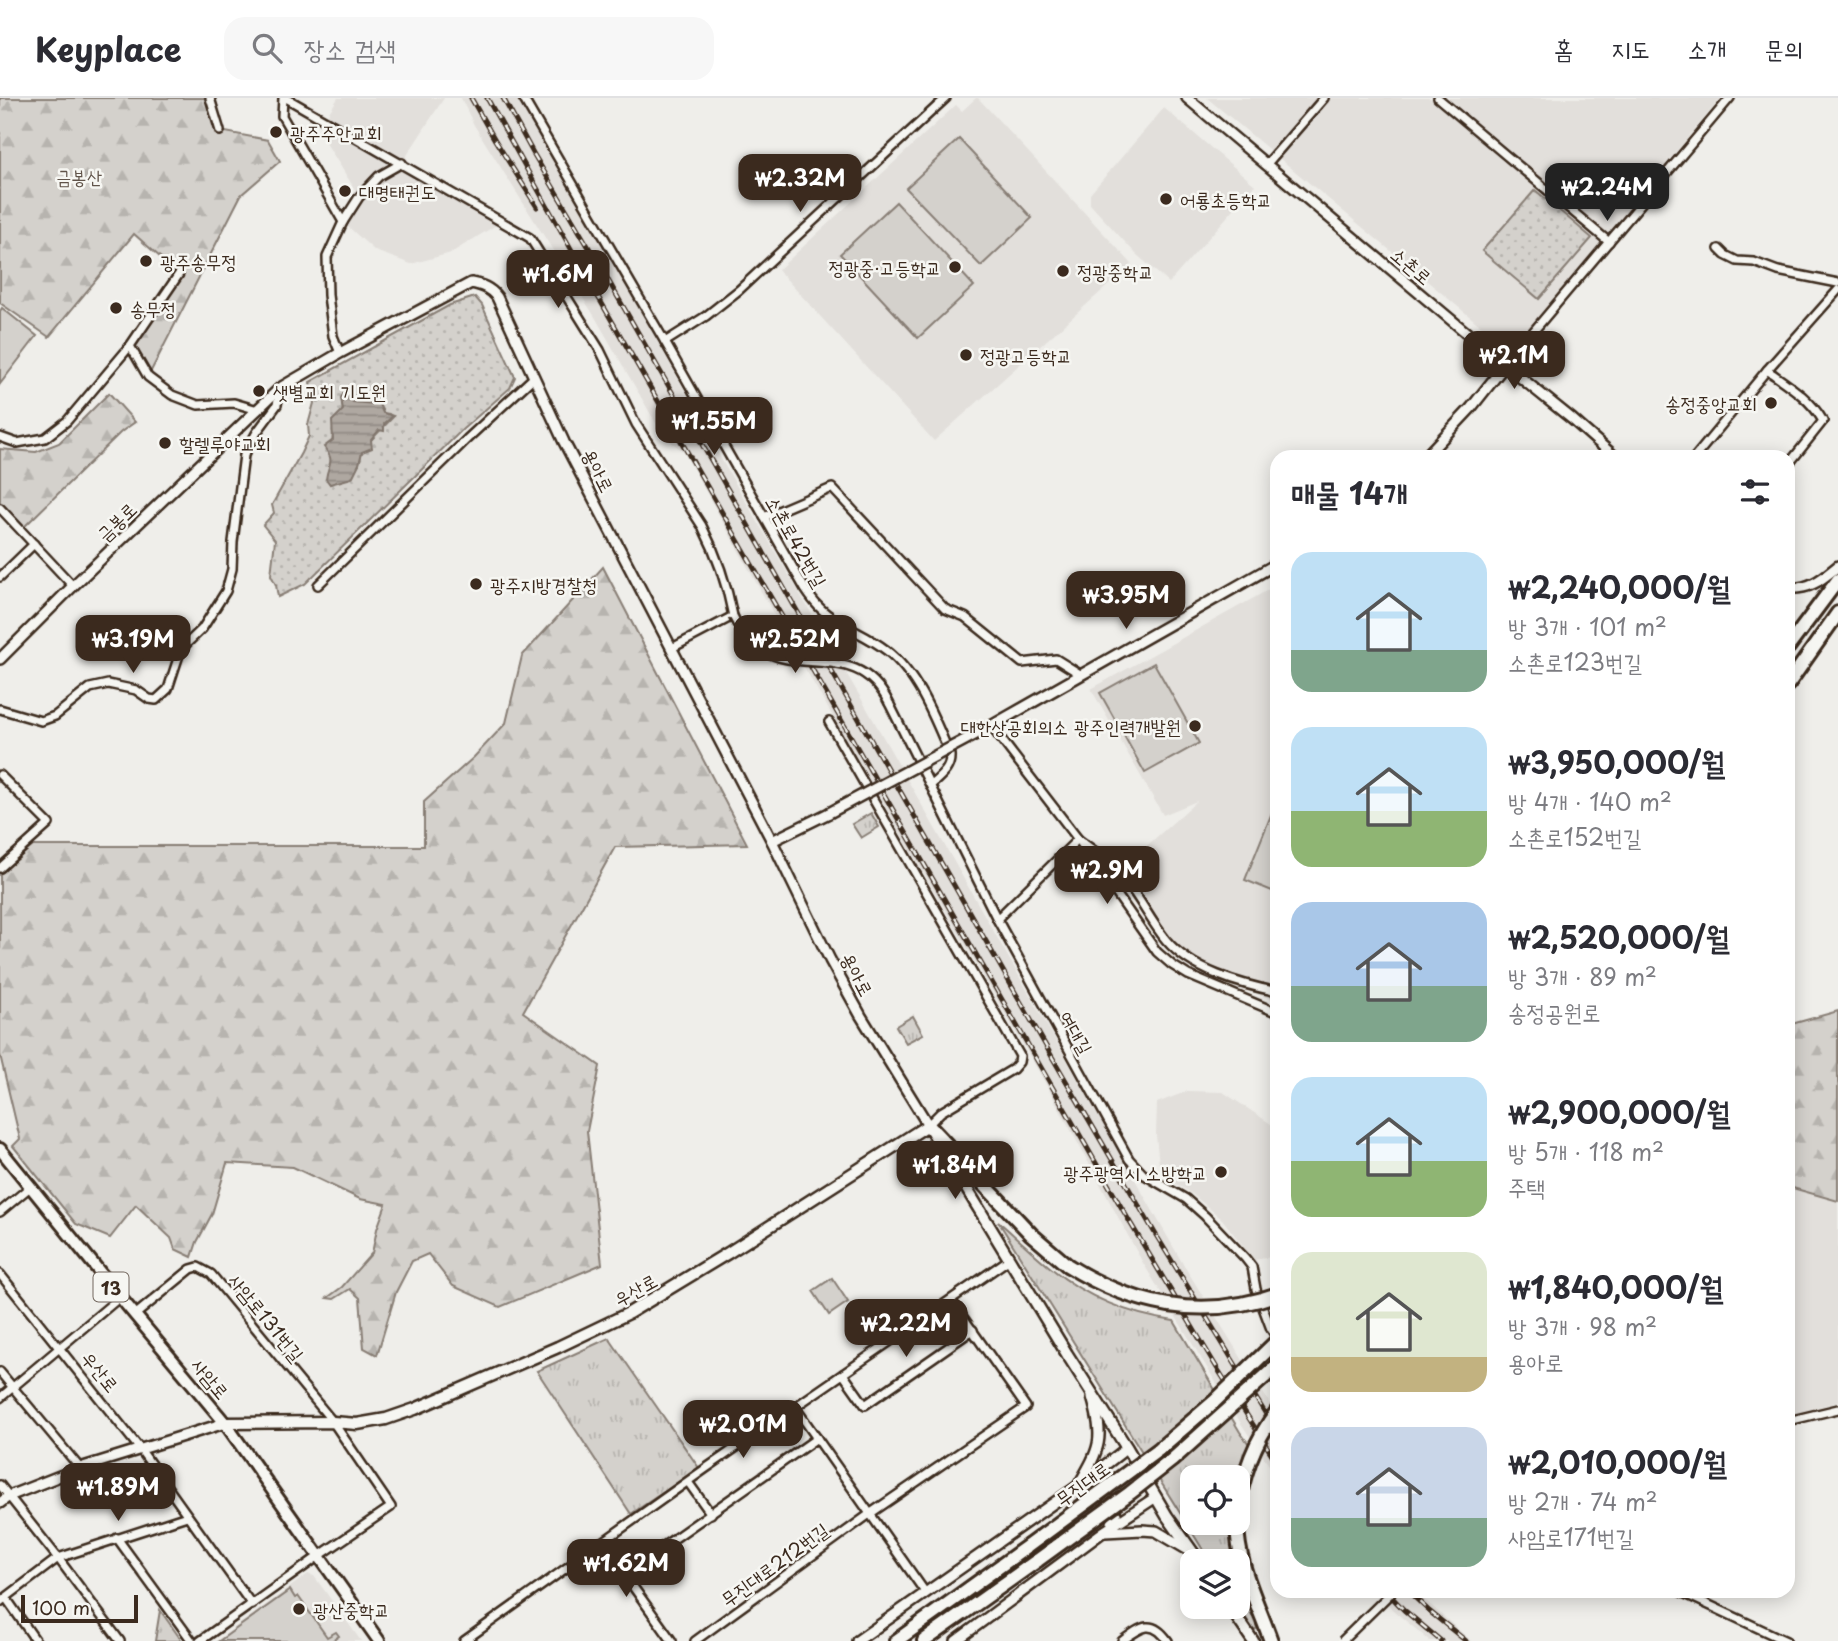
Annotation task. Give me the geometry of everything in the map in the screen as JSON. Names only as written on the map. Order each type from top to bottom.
[{"type":"highway","points":[[1795,638],[1838,580]]},
{"type":"highway","points":[[1795,674],[1838,613]]},
{"type":"highway","points":[[928,1125],[1031,1234],[1067,1265],[1090,1279],[1119,1292],[1176,1307],[1229,1307],[1270,1296]]},
{"type":"highway","name":"무진대로","points":[[896,1641],[1158,1450],[1215,1401],[1270,1348]]},
{"type":"highway","name":"무진대로","points":[[925,1641],[1130,1493],[1172,1460],[1270,1372]]},
{"type":"highway","points":[[1247,1465],[1254,1447],[1270,1422]]},
{"type":"highway","points":[[1238,1535],[1246,1579],[1271,1641]]},
{"type":"main road","name":"용아로","points":[[928,1125],[1008,1260],[1191,1549]]},
{"type":"main road","name":"우산로","points":[[225,1423],[357,1424],[386,1419],[415,1409],[629,1313],[684,1281],[928,1125]]},
{"type":"main road","name":"사암로","points":[[0,1149],[225,1423],[379,1641]]},
{"type":"main road","points":[[1238,1619],[1253,1641]]},
{"type":"street","points":[[211,98],[220,131]]},
{"type":"street","points":[[343,222],[282,116],[284,98],[530,238],[600,350],[636,424],[706,534],[728,589],[733,616],[672,648]]},
{"type":"street","name":"소촌로42번길","points":[[523,98],[665,342],[794,572],[818,607],[885,649],[909,672],[916,683],[950,755],[948,768],[931,785]]},
{"type":"street","points":[[665,342],[706,316],[739,290],[946,98]]},
{"type":"street","name":"소촌로","points":[[1187,98],[1607,450]]},
{"type":"street","points":[[1266,165],[1324,98]]},
{"type":"street","points":[[1438,98],[1609,242]]},
{"type":"street","points":[[1431,450],[1471,408],[1730,98]]},
{"type":"street","points":[[340,353],[333,336],[327,257],[343,222],[359,197],[379,176],[402,163]]},
{"type":"street","points":[[1719,249],[1737,261],[1754,262],[1778,271],[1838,283]]},
{"type":"street","points":[[0,437],[17,443],[45,438],[67,421],[130,346],[179,274]]},
{"type":"street","name":"금봉로","points":[[0,659],[280,388],[471,283],[491,290],[498,297]]},
{"type":"street","points":[[1701,450],[1838,290]]},
{"type":"street","name":"용아로","points":[[498,297],[564,442],[772,841],[830,960],[928,1125]]},
{"type":"street","points":[[130,346],[148,377],[172,395],[198,405],[234,403],[258,410]]},
{"type":"street","points":[[1767,370],[1807,399],[1823,421],[1795,456]]},
{"type":"street","points":[[318,585],[534,377]]},
{"type":"street","points":[[0,709],[41,721],[55,716],[90,688],[108,684],[136,690],[149,699],[156,700],[168,689],[180,649],[202,629],[226,591],[232,569],[244,455],[277,405],[280,388]]},
{"type":"street","points":[[764,517],[832,488],[946,609],[965,617],[1022,663],[1056,659],[1080,674]]},
{"type":"street","points":[[0,508],[73,586]]},
{"type":"street","points":[[0,578],[34,544]]},
{"type":"street","points":[[1795,588],[1809,587],[1838,566]]},
{"type":"street","points":[[772,841],[990,726],[1270,567]]},
{"type":"street","name":"여대길","points":[[733,616],[749,641],[767,653],[789,660],[837,663],[852,667],[874,681],[882,690],[997,919],[1129,1159],[1143,1174],[1186,1199],[1245,1258],[1252,1267],[1256,1289],[1270,1326]]},
{"type":"street","points":[[829,722],[1020,1056],[1013,1069],[941,1112],[928,1125]]},
{"type":"street","points":[[990,726],[1078,839],[1157,952],[1188,975],[1270,1010]]},
{"type":"street","points":[[0,775],[49,824],[0,868]]},
{"type":"street","points":[[997,919],[1078,839]]},
{"type":"street","points":[[1078,839],[1119,871],[1167,941],[1181,954],[1222,976],[1270,990]]},
{"type":"street","points":[[0,854],[8,861]]},
{"type":"street","points":[[0,1212],[30,1187]]},
{"type":"street","points":[[464,1641],[601,1542],[1008,1260]]},
{"type":"street","name":"사암로131번길","points":[[135,1315],[191,1269],[198,1266],[204,1269],[211,1274],[332,1422]]},
{"type":"street","name":"우산로","points":[[0,1274],[140,1449]]},
{"type":"street","points":[[0,1398],[120,1297]]},
{"type":"street","points":[[843,1374],[865,1405],[972,1330],[951,1300]]},
{"type":"street","name":"무진대로212번길","points":[[695,1641],[871,1513],[1027,1407],[972,1330]]},
{"type":"street","points":[[0,1372],[80,1468]]},
{"type":"street","points":[[1090,1392],[1100,1436],[1093,1460],[1078,1486],[1096,1490],[1115,1507],[1117,1518],[1103,1532]]},
{"type":"street","points":[[795,1407],[925,1592]]},
{"type":"street","points":[[1795,1419],[1838,1409]]},
{"type":"street","points":[[200,1641],[391,1507],[332,1422]]},
{"type":"street","name":"우산로","points":[[0,1503],[9,1496],[80,1468],[225,1423]]},
{"type":"street","points":[[624,1574],[817,1438]]},
{"type":"street","name":"무진대로","points":[[857,1641],[1078,1486],[1127,1448]]},
{"type":"street","points":[[140,1449],[252,1605]]},
{"type":"street","points":[[688,1482],[711,1514]]},
{"type":"street","points":[[0,1485],[120,1641]]},
{"type":"street","points":[[960,1640],[1103,1532],[1156,1497]]},
{"type":"street","points":[[36,1641],[3,1600],[58,1558],[187,1516]]},
{"type":"street","points":[[1103,1532],[1156,1531],[1185,1549]]},
{"type":"street","points":[[117,1538],[192,1641]]},
{"type":"street","points":[[601,1542],[672,1641]]},
{"type":"street","points":[[1342,1641],[1386,1598]]},
{"type":"street","points":[[1694,1598],[1786,1641]]},
{"type":"street","points":[[1122,1641],[1140,1628],[1152,1626],[1162,1632],[1168,1641]]},
{"type":"shaded area","points":[[338,98],[444,98],[402,163],[501,222],[451,253],[411,264],[375,251],[343,222],[359,196],[318,130]]},
{"type":"shaded area","points":[[461,98],[516,98],[597,233],[696,411],[661,432],[595,317],[474,125]]},
{"type":"shaded area","name":"정광중·고등학교","points":[[976,98],[1132,264],[934,441],[778,270],[956,105],[962,111]]},
{"type":"shaded area","points":[[1207,98],[1721,98],[1517,342],[1504,345]]},
{"type":"shaded area","name":"어룡초등학교","points":[[1164,108],[1255,185],[1169,283],[1136,254],[1090,204],[1090,194]]},
{"type":"shaded area","points":[[344,393],[353,402],[374,404],[377,400],[383,413],[393,416],[384,424],[384,431],[379,430],[371,440],[372,448],[362,452],[352,478],[330,484],[326,479],[330,460],[324,447],[333,440],[332,421],[343,410],[341,398]]},
{"type":"shaded area","points":[[700,416],[721,459],[862,700],[1183,1264],[1270,1404],[1270,1467],[1143,1263],[1042,1077],[778,622],[684,452],[665,437]]},
{"type":"shaded area","points":[[1270,589],[1270,998],[1202,973],[1182,961],[1168,948],[1113,876],[1197,801],[1163,815],[1091,689]]},
{"type":"shaded area","name":"광주광역시 소방학교","points":[[1188,1091],[1223,1092],[1270,1123],[1270,1257],[1254,1260],[1222,1219],[1192,1194],[1168,1179],[1159,1165],[1157,1103]]},
{"type":"shaded area","points":[[1795,1189],[1838,1201],[1838,1402],[1795,1413]]},
{"type":"shaded area","name":"광산중학교","points":[[308,1574],[314,1576],[361,1641],[216,1641]]},
{"type":"shaded area","points":[[1382,1598],[1423,1598],[1471,1641],[1430,1641]]},
{"type":"green space","name":"금봉산","points":[[0,98],[210,98],[220,131],[268,140],[280,161],[241,195],[148,377],[130,346],[179,274],[134,234],[49,337],[0,303]]},
{"type":"green space","points":[[959,139],[1032,218],[981,266],[906,188]]},
{"type":"green space","points":[[1535,190],[1592,238],[1539,299],[1482,251]]},
{"type":"green space","points":[[896,202],[974,286],[918,338],[840,254]]},
{"type":"green space","points":[[475,297],[482,305],[515,377],[510,388],[463,429],[305,584],[278,597],[271,575],[275,540],[263,525],[274,513],[272,505],[309,436],[308,425],[314,403],[310,382],[450,305]],"holes":[[[344,393],[353,402],[374,404],[377,400],[383,413],[393,417],[371,440],[371,445],[362,451],[359,464],[340,480],[330,484],[327,476],[332,461],[332,438],[342,413],[341,398]]]},
{"type":"green space","points":[[2,308],[37,336],[0,384],[0,311]]},
{"type":"green space","points":[[109,393],[135,422],[121,432],[21,530],[0,508],[0,449],[36,452],[59,443]]},
{"type":"green space","points":[[603,567],[747,844],[615,847],[523,1012],[600,1066],[587,1131],[602,1264],[500,1307],[453,1286],[428,1254],[412,1261],[396,1292],[377,1355],[364,1348],[360,1298],[350,1289],[334,1299],[327,1298],[342,1287],[372,1253],[386,1204],[360,1199],[293,1167],[227,1163],[212,1214],[192,1257],[175,1249],[171,1238],[136,1205],[110,1238],[76,1224],[13,1146],[20,1139],[0,1055],[0,873],[33,846],[424,846],[424,802],[474,757],[506,723],[522,656]]},
{"type":"green space","points":[[1154,663],[1199,743],[1145,773],[1100,693]]},
{"type":"green space","points":[[871,813],[879,827],[861,838],[852,824]]},
{"type":"green space","points":[[1270,818],[1270,890],[1245,880]]},
{"type":"green space","points":[[1838,1011],[1838,1201],[1795,1189],[1795,1023]]},
{"type":"green space","points":[[913,1016],[923,1034],[906,1043],[896,1026]]},
{"type":"green space","points":[[998,1221],[1078,1288],[1125,1309],[1174,1321],[1254,1451],[1250,1465],[1180,1465],[1180,1513]]},
{"type":"green space","points":[[832,1278],[848,1302],[829,1315],[813,1291]]},
{"type":"green space","points":[[609,1338],[699,1468],[631,1514],[537,1371]]},
{"type":"green space","points":[[1194,1535],[1236,1535],[1236,1549],[1203,1549]]},
{"type":"green space","points":[[290,1590],[295,1598],[298,1596],[327,1637],[336,1632],[339,1636],[332,1641],[219,1641]]},
{"type":"green space","points":[[160,1610],[182,1641],[155,1641]]},
{"type":"green space","points":[[1250,1610],[1257,1628],[1254,1631],[1246,1619],[1250,1619]]},
{"type":"railway","points":[[471,98],[537,207]]},
{"type":"railway","points":[[487,98],[589,281],[1131,1224],[1270,1451]]},
{"type":"railway","points":[[503,98],[1051,1055],[1156,1235],[1270,1421]]},
{"type":"railway","points":[[1393,1598],[1441,1641]]},
{"type":"railway","points":[[1415,1598],[1466,1641]]},
{"type":"place","name":"광주주안교회","points":[[276,132]]},
{"type":"place","name":"대명태권도","points":[[345,191]]},
{"type":"place","name":"어룡초등학교","points":[[1166,199]]},
{"type":"place","name":"광주송무정","points":[[146,261]]},
{"type":"place","name":"정광중·고등학교","points":[[955,267]]},
{"type":"place","name":"정광중학교","points":[[1063,271]]},
{"type":"place","name":"송무정","points":[[116,308]]},
{"type":"place","name":"정광고등학교","points":[[966,355]]},
{"type":"place","name":"샛별교회 기도원","points":[[259,391]]},
{"type":"place","name":"송정중앙교회","points":[[1771,403]]},
{"type":"place","name":"할렐루야교회","points":[[165,443]]},
{"type":"place","name":"광주지방경찰청","points":[[476,584]]},
{"type":"place","name":"대한상공회의소 광주인력개발원","points":[[1195,726]]},
{"type":"place","name":"광주광역시 소방학교","points":[[1221,1172]]},
{"type":"place","name":"광산중학교","points":[[299,1609]]}]
